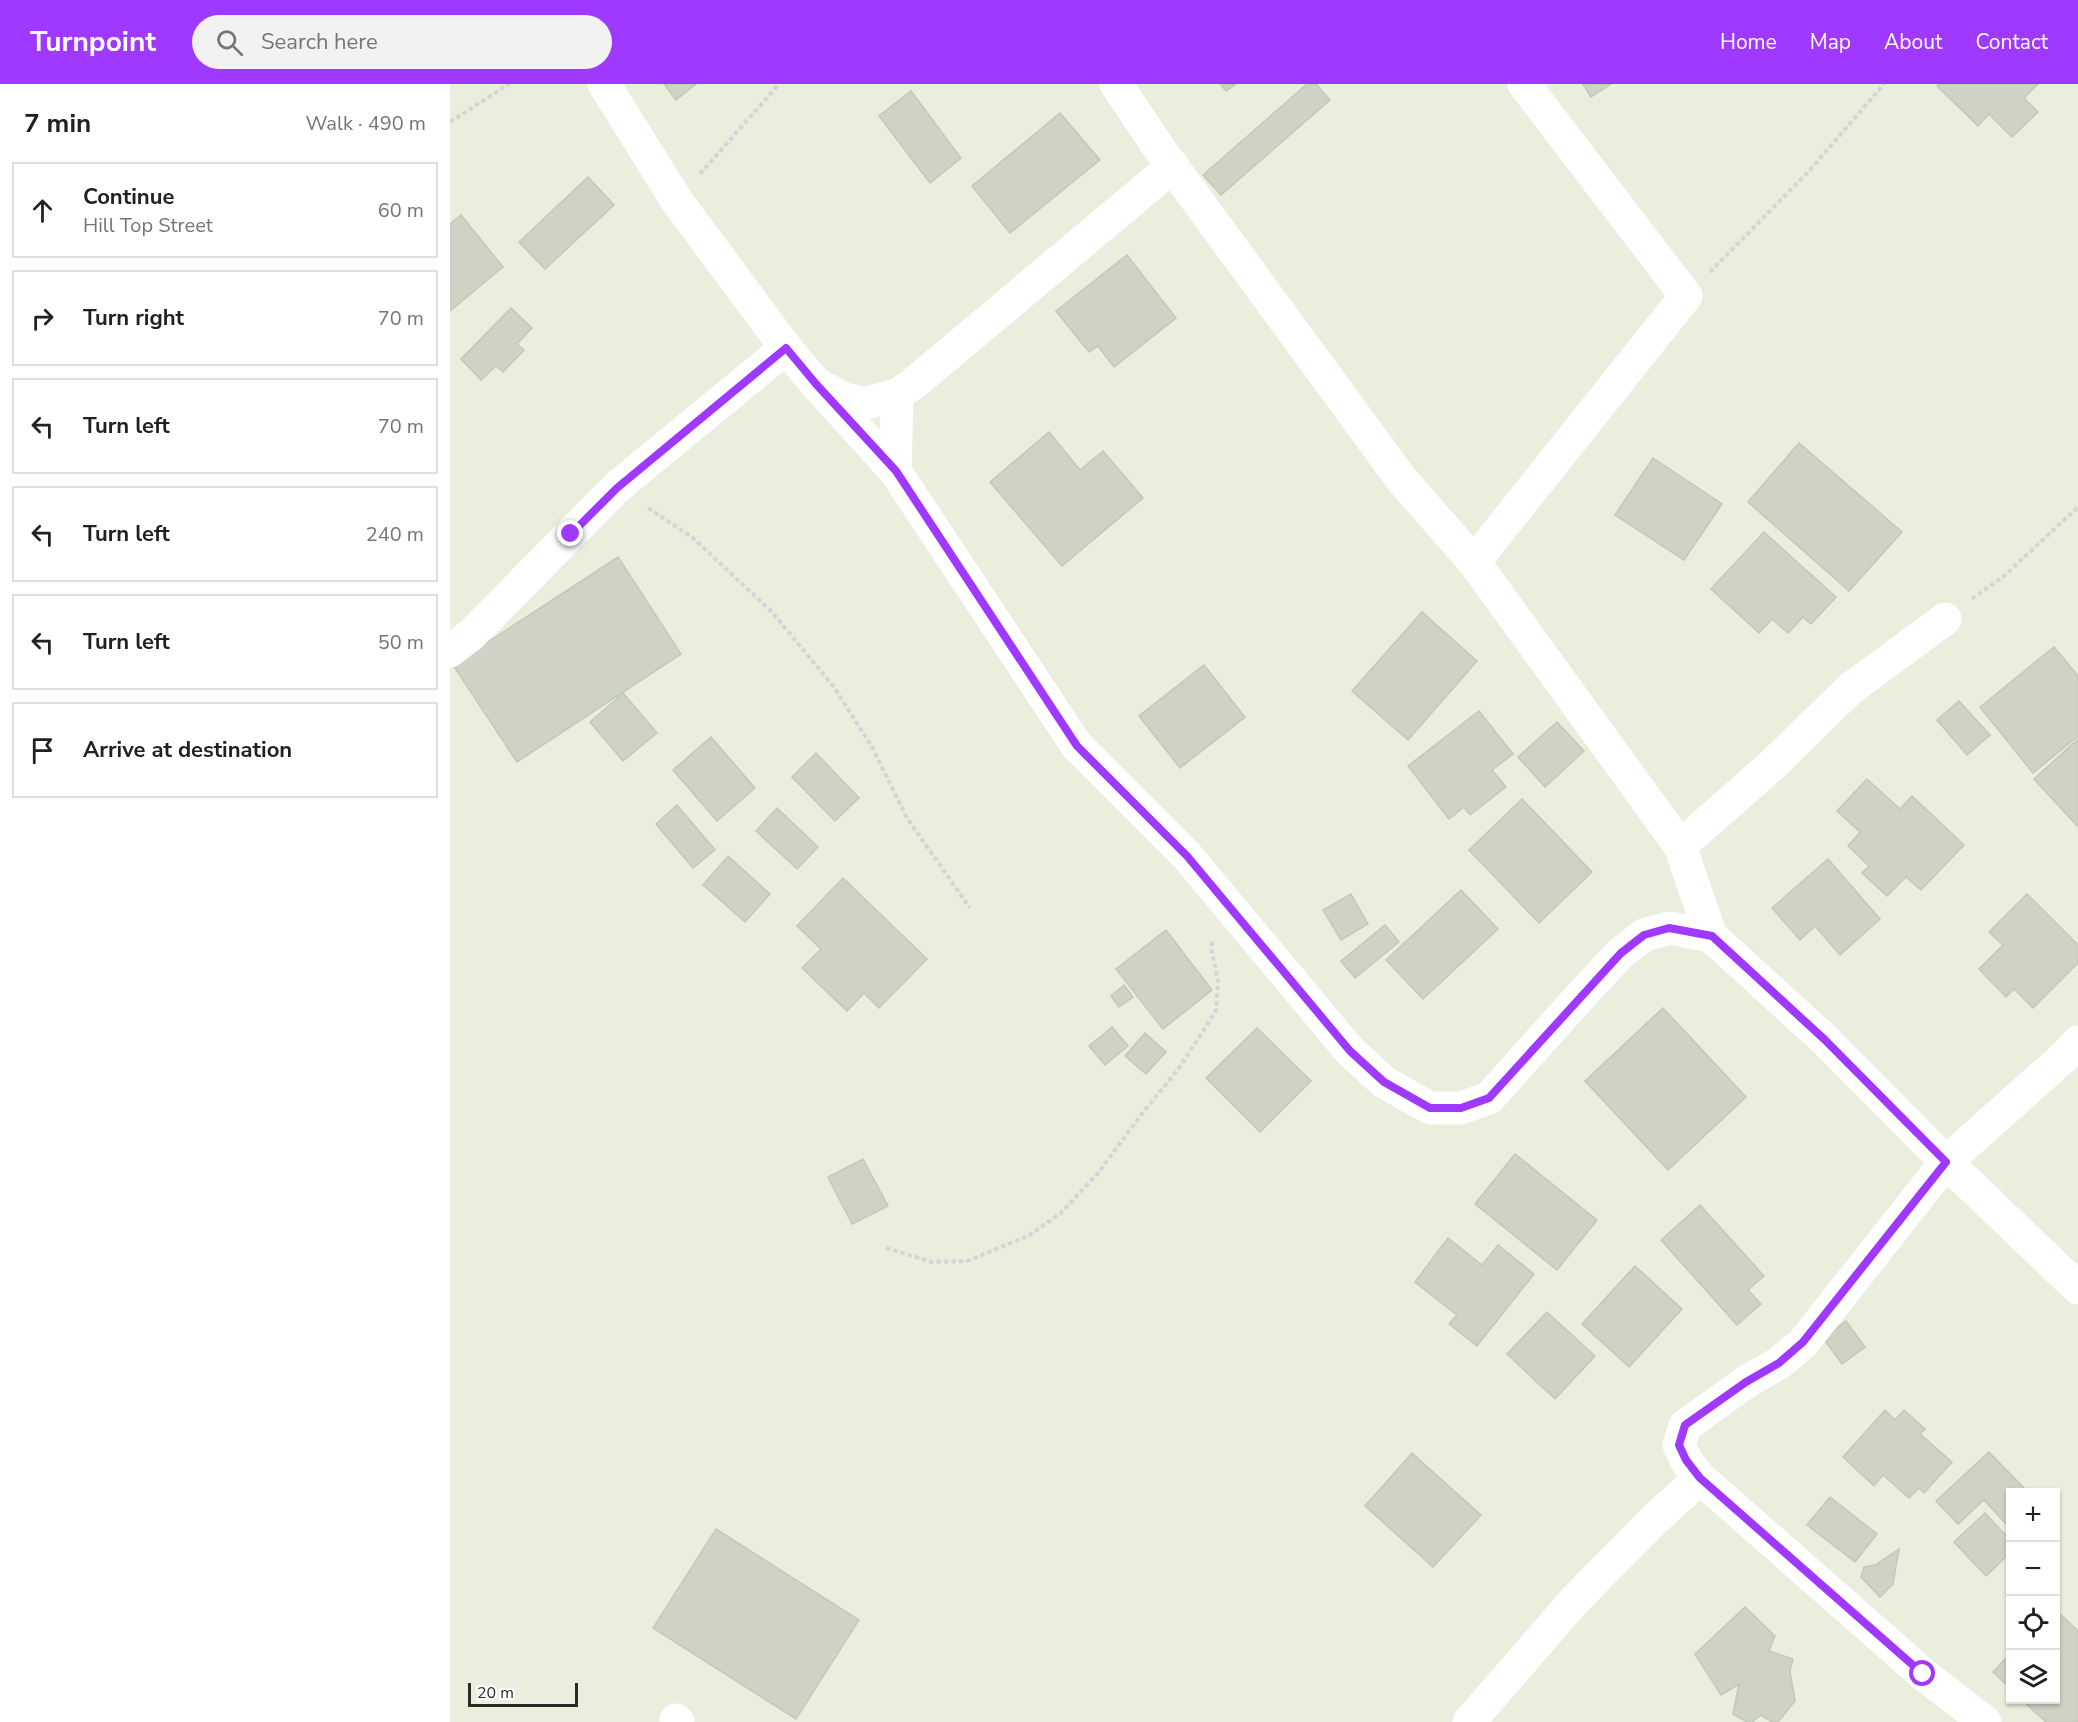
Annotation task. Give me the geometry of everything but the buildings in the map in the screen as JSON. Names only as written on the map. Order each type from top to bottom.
[{"type":"street","points":[[604,84],[677,201],[786,348],[896,471],[1077,746],[1187,856],[1350,1051],[1384,1082],[1430,1108],[1461,1108],[1489,1098],[1621,953],[1644,935],[1669,928],[1712,936]]},
{"type":"street","points":[[1116,84],[1173,166],[1402,480],[1474,562],[1680,846],[1712,936],[1824,1039],[1946,1162],[2078,1288]]},
{"type":"street","points":[[1474,562],[1686,296],[1524,84]]},
{"type":"street","points":[[816,384],[847,400],[866,404],[897,395],[1173,166]]},
{"type":"street","points":[[450,651],[472,634],[617,488],[786,348]]},
{"type":"street","points":[[896,471],[897,395]]},
{"type":"street","points":[[1680,846],[1770,767],[1850,689],[1945,619]]},
{"type":"street","points":[[1985,1722],[1923,1674],[1700,1478],[1686,1460],[1679,1445],[1685,1425],[1746,1382],[1779,1363],[1803,1342],[1946,1162],[2078,1042]]},
{"type":"street","points":[[1469,1722],[1574,1601],[1654,1520],[1700,1478]]},
{"type":"path","points":[[450,122],[509,84]]},
{"type":"path","points":[[677,201],[778,84]]},
{"type":"path","points":[[1686,296],[1809,171],[1884,84]]},
{"type":"path","points":[[617,488],[692,537],[772,612],[834,687],[872,747],[906,818],[970,908]]},
{"type":"path","points":[[1945,619],[2004,576],[2078,507]]},
{"type":"path","points":[[886,1248],[932,1262],[967,1261],[1028,1236],[1061,1213],[1091,1181],[1177,1071],[1216,1011],[1218,982],[1211,947],[1221,897]]},
{"type":"route","points":[[571,534],[617,488],[786,348],[896,471],[1077,746],[1187,856],[1350,1051],[1384,1082],[1430,1108],[1461,1108],[1489,1098],[1621,953],[1644,935],[1669,928],[1712,936],[1824,1039],[1946,1162],[1803,1342],[1779,1363],[1746,1382],[1685,1425],[1679,1445],[1686,1460],[1700,1478],[1923,1674]]}]
